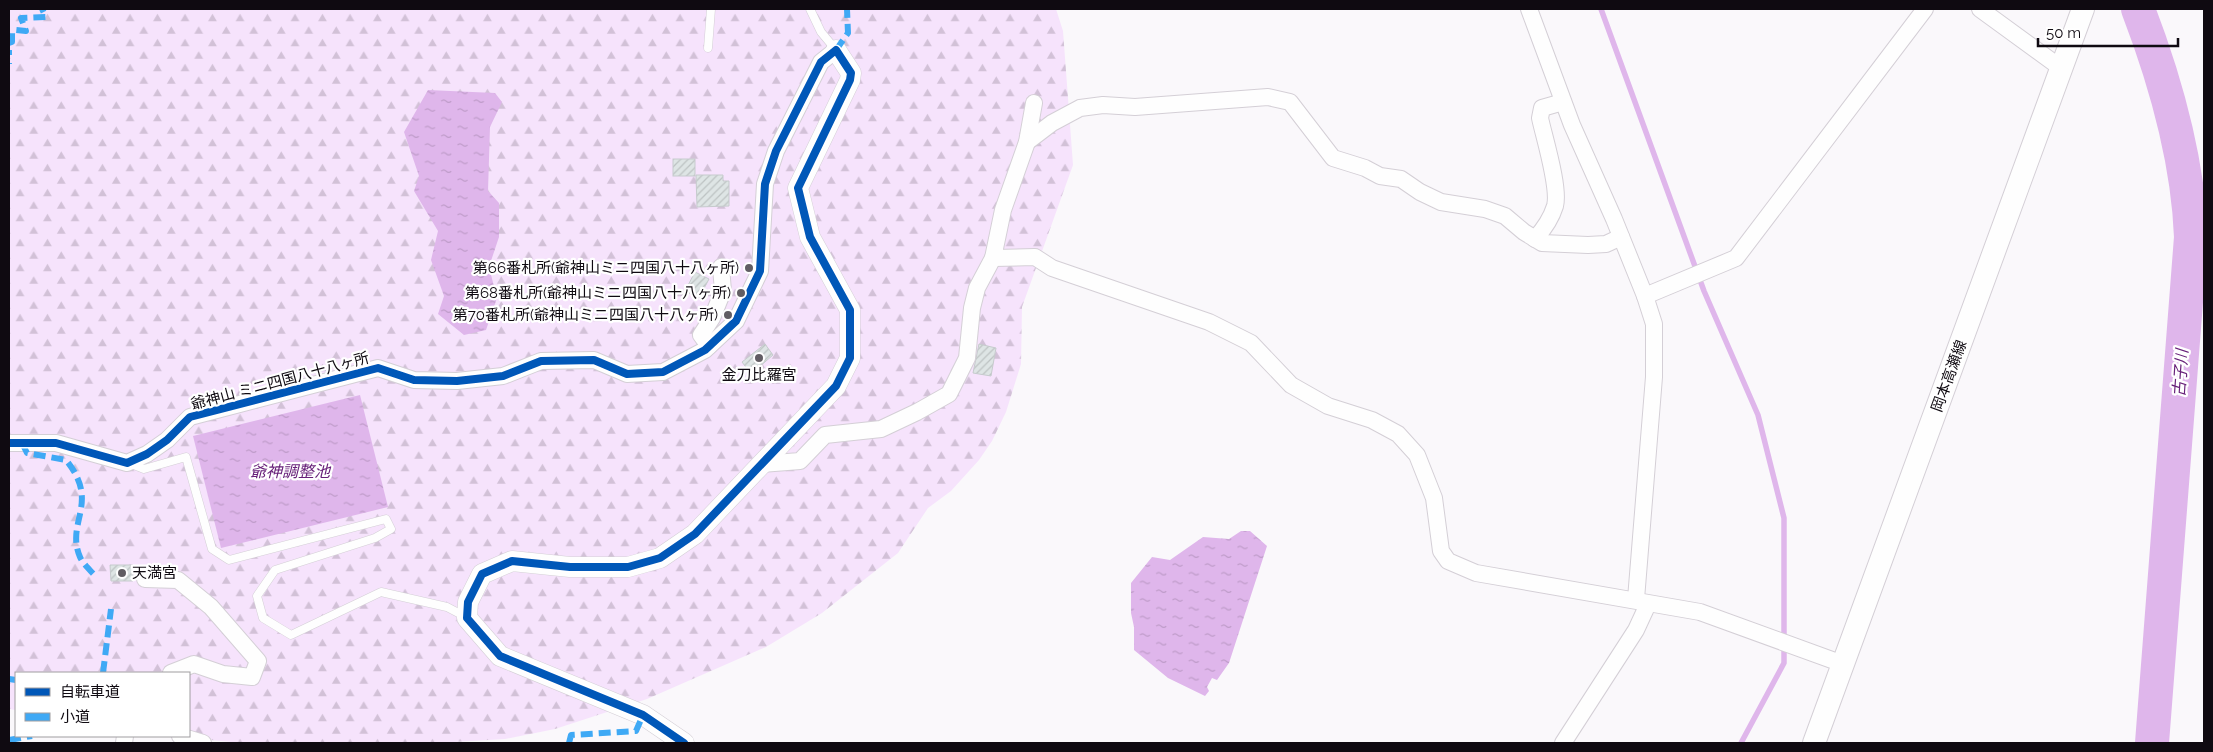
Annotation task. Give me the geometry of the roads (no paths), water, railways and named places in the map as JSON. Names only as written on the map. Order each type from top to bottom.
[{"type":"main road","name":"岡本高瀬線","points":[[1814,743],[2083,9]]},
{"type":"street","points":[[1529,9],[1563,102],[1621,237],[1645,296],[1654,324],[1654,377],[1642,602],[1636,630],[1563,743]]},
{"type":"street","points":[[1645,296],[1736,258],[1925,9]]},
{"type":"street","points":[[1980,9],[2061,68]]},
{"type":"street","name":"爺神山 ミニ四国八十八ヶ所","points":[[127,463],[148,454],[167,440],[190,417],[378,368],[414,380],[457,381],[503,376],[541,360],[594,360],[627,374],[663,372],[709,346],[736,321],[760,271],[765,184],[776,151],[821,62],[836,50]]},
{"type":"street","points":[[684,743],[643,715],[500,656],[468,618],[468,602],[482,574],[512,561],[570,567],[628,567],[660,558],[695,534],[836,386],[850,358],[850,310],[810,237],[798,188],[850,80],[851,73],[836,50]]},
{"type":"street","points":[[1027,142],[1052,124],[1080,108],[1103,105],[1135,107],[1268,96],[1290,102],[1334,158],[1365,168],[1380,176],[1401,178],[1420,192],[1441,202],[1485,209],[1505,216],[1542,243],[1606,244],[1621,237]]},
{"type":"street","points":[[1535,239],[1547,225],[1556,204],[1555,187],[1540,118],[1542,108],[1563,102]]},
{"type":"street","points":[[762,464],[800,460],[825,436],[881,429],[949,394],[967,358],[972,308],[977,288],[994,258],[1004,210],[1027,142],[1034,103]]},
{"type":"street","points":[[994,258],[1035,258],[1052,268],[1209,322],[1251,343],[1291,385],[1328,406],[1372,420],[1398,434],[1417,455],[1434,498],[1441,551],[1448,561],[1476,573],[1700,612],[1843,664]]},
{"type":"street","points":[[709,346],[701,336],[712,318],[723,291],[721,267]]},
{"type":"street","points":[[9,444],[56,443],[127,463]]},
{"type":"street","points":[[145,579],[178,580],[211,607],[258,661],[252,676],[223,674],[194,664],[174,672]]},
{"type":"street","points":[[183,737],[203,743]]},
{"type":"lane","points":[[708,48],[711,9]]},
{"type":"lane","points":[[810,9],[821,32],[836,50]]},
{"type":"lane","points":[[127,463],[144,469],[186,457],[212,549],[229,560],[386,519],[391,529],[375,538],[275,570],[257,596],[263,618],[291,635],[380,592],[447,607],[468,618]]},
{"type":"water","points":[[428,90],[495,93],[502,102],[490,127],[488,191],[499,203],[499,237],[489,267],[497,298],[486,330],[464,335],[438,314],[444,296],[431,260],[438,231],[414,191],[419,176],[404,132]]},
{"type":"water","name":"爺神調整池","points":[[360,395],[388,507],[221,548],[193,436]]},
{"type":"water","points":[[1241,531],[1250,531],[1267,546],[1229,663],[1217,680],[1212,678],[1207,687],[1209,691],[1205,696],[1168,678],[1134,650],[1131,583],[1152,557],[1170,560],[1203,537],[1229,539]]},
{"type":"waterway","points":[[1601,9],[1704,291],[1758,415],[1784,518],[1784,663],[1741,743]]},
{"type":"waterway","name":"古子川","points":[[2138,9],[2158,64],[2174,121],[2185,179],[2191,237],[2152,743]]},
{"type":"place","name":"第66番札所(爺神山ミニ四国八十八ヶ所)","points":[[749,268]]},
{"type":"place","name":"第68番札所(爺神山ミニ四国八十八ヶ所)","points":[[741,293]]},
{"type":"place","name":"第70番札所(爺神山ミニ四国八十八ヶ所)","points":[[728,315]]},
{"type":"place","name":"金刀比羅宮","points":[[759,358]]},
{"type":"place","name":"天満宮","points":[[122,573]]}]
